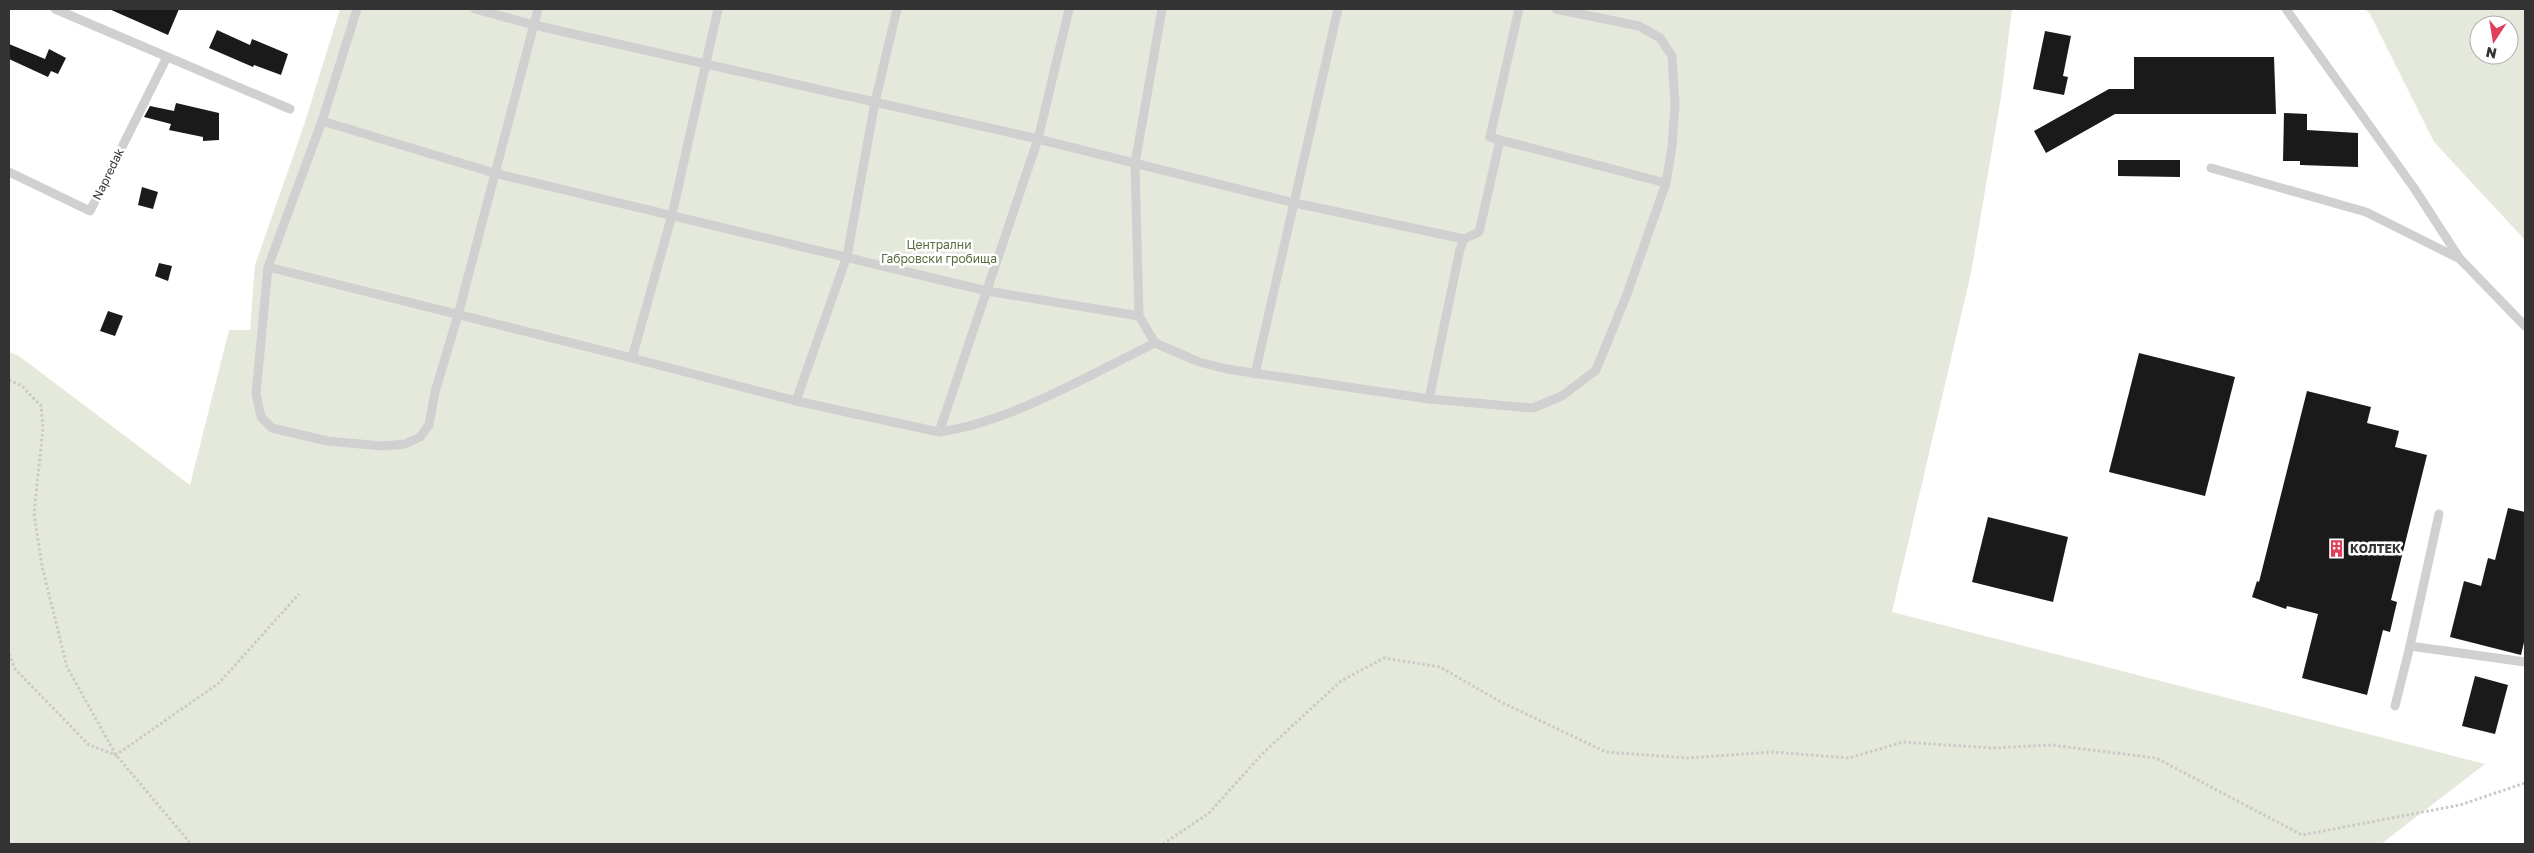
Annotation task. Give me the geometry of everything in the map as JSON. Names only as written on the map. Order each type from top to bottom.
[{"type":"lane","points":[[55,9],[290,109]]},
{"type":"lane","points":[[357,9],[322,121],[268,267],[256,394],[261,417],[272,428],[327,441],[382,446],[405,444],[420,437],[429,425],[436,392],[538,9]]},
{"type":"lane","points":[[475,9],[534,25],[1038,140],[1295,203],[1464,239],[1479,232],[1500,140]]},
{"type":"lane","points":[[632,358],[672,215],[718,9]]},
{"type":"lane","points":[[796,401],[847,256],[874,102],[897,9]]},
{"type":"lane","points":[[939,432],[1038,140],[1069,9]]},
{"type":"lane","points":[[1162,9],[1135,164],[1139,316],[1155,343],[1199,362],[1255,374],[1429,399],[1533,408],[1562,396],[1596,370],[1628,294],[1666,183],[1672,147],[1675,104],[1672,56],[1660,38],[1639,26],[1556,9]]},
{"type":"lane","points":[[1255,374],[1338,9]]},
{"type":"lane","points":[[1519,9],[1490,137],[1666,183]]},
{"type":"lane","points":[[2286,9],[2414,188],[2460,259],[2525,326]]},
{"type":"lane","name":"Napredak","points":[[9,172],[90,211],[167,57]]},
{"type":"lane","points":[[322,121],[494,172],[986,291],[1139,316]]},
{"type":"lane","points":[[2211,168],[2366,212],[2460,259]]},
{"type":"lane","points":[[1429,399],[1464,239]]},
{"type":"lane","points":[[268,267],[796,401],[939,432],[963,429],[1003,416],[1155,343]]},
{"type":"lane","points":[[2395,706],[2410,646],[2438,514]]},
{"type":"lane","points":[[2410,646],[2525,662]]},
{"type":"path","points":[[9,380],[22,386],[41,406],[42,428],[34,513],[42,566],[67,667],[116,755],[191,844]]},
{"type":"path","points":[[116,755],[219,683],[299,594]]},
{"type":"path","points":[[9,654],[15,669],[89,745],[116,755]]},
{"type":"path","points":[[1163,844],[1209,813],[1264,752],[1341,681],[1384,658],[1440,667],[1501,702],[1606,752],[1687,758],[1773,752],[1849,758],[1903,742],[1992,748],[2061,746],[2156,758],[2302,834],[2460,805],[2525,783]]},
{"type":"green space","name":"Централни Габровски гробища","points":[[340,9],[2012,9],[2001,97],[1971,273],[1892,612],[2485,764],[2381,844],[9,844],[9,352],[19,356],[190,485],[229,330],[250,330],[255,265],[304,125]]},
{"type":"green space","points":[[2365,9],[2525,9],[2525,240],[2434,142],[2370,14]]},
{"type":"building","points":[[109,9],[179,9],[168,35]]},
{"type":"building","points":[[217,30],[250,45],[252,39],[288,54],[281,75],[254,65],[253,67],[209,48]]},
{"type":"building","points":[[2045,31],[2071,36],[2063,76],[2068,77],[2064,95],[2033,89]]},
{"type":"building","points":[[9,44],[45,59],[49,49],[66,58],[58,74],[51,71],[48,77],[9,59]]},
{"type":"building","points":[[2134,57],[2274,57],[2276,114],[2115,114],[2046,153],[2034,131],[2109,89],[2134,89]]},
{"type":"building","points":[[176,103],[219,113],[219,140],[203,141],[203,137],[169,130],[171,124],[144,117],[150,106],[174,111]]},
{"type":"building","points":[[2284,113],[2307,114],[2307,130],[2358,133],[2358,167],[2300,165],[2300,161],[2283,161]]},
{"type":"building","points":[[2118,160],[2180,160],[2180,177],[2118,176]]},
{"type":"building","points":[[142,187],[158,192],[153,209],[138,205]]},
{"type":"building","points":[[159,263],[172,266],[168,281],[155,276]]},
{"type":"building","points":[[108,311],[123,316],[115,336],[100,331]]},
{"type":"building","points":[[2139,353],[2235,377],[2205,496],[2109,472]]},
{"type":"building","name":"КОЛТЕК","points":[[2307,391],[2371,407],[2367,423],[2399,431],[2395,447],[2427,455],[2391,600],[2397,602],[2390,632],[2383,630],[2367,695],[2302,678],[2318,614],[2287,606],[2286,609],[2252,597],[2257,581],[2259,582]]},
{"type":"building","points":[[2508,508],[2525,512],[2525,638],[2521,655],[2450,637],[2464,581],[2481,586],[2488,558],[2495,560]]},
{"type":"building","points":[[1988,517],[2068,537],[2053,602],[1972,582]]},
{"type":"building","points":[[2475,676],[2508,685],[2495,734],[2462,726]]},
{"type":"place","name":"КОЛТЕК","points":[[2336,548]]}]
